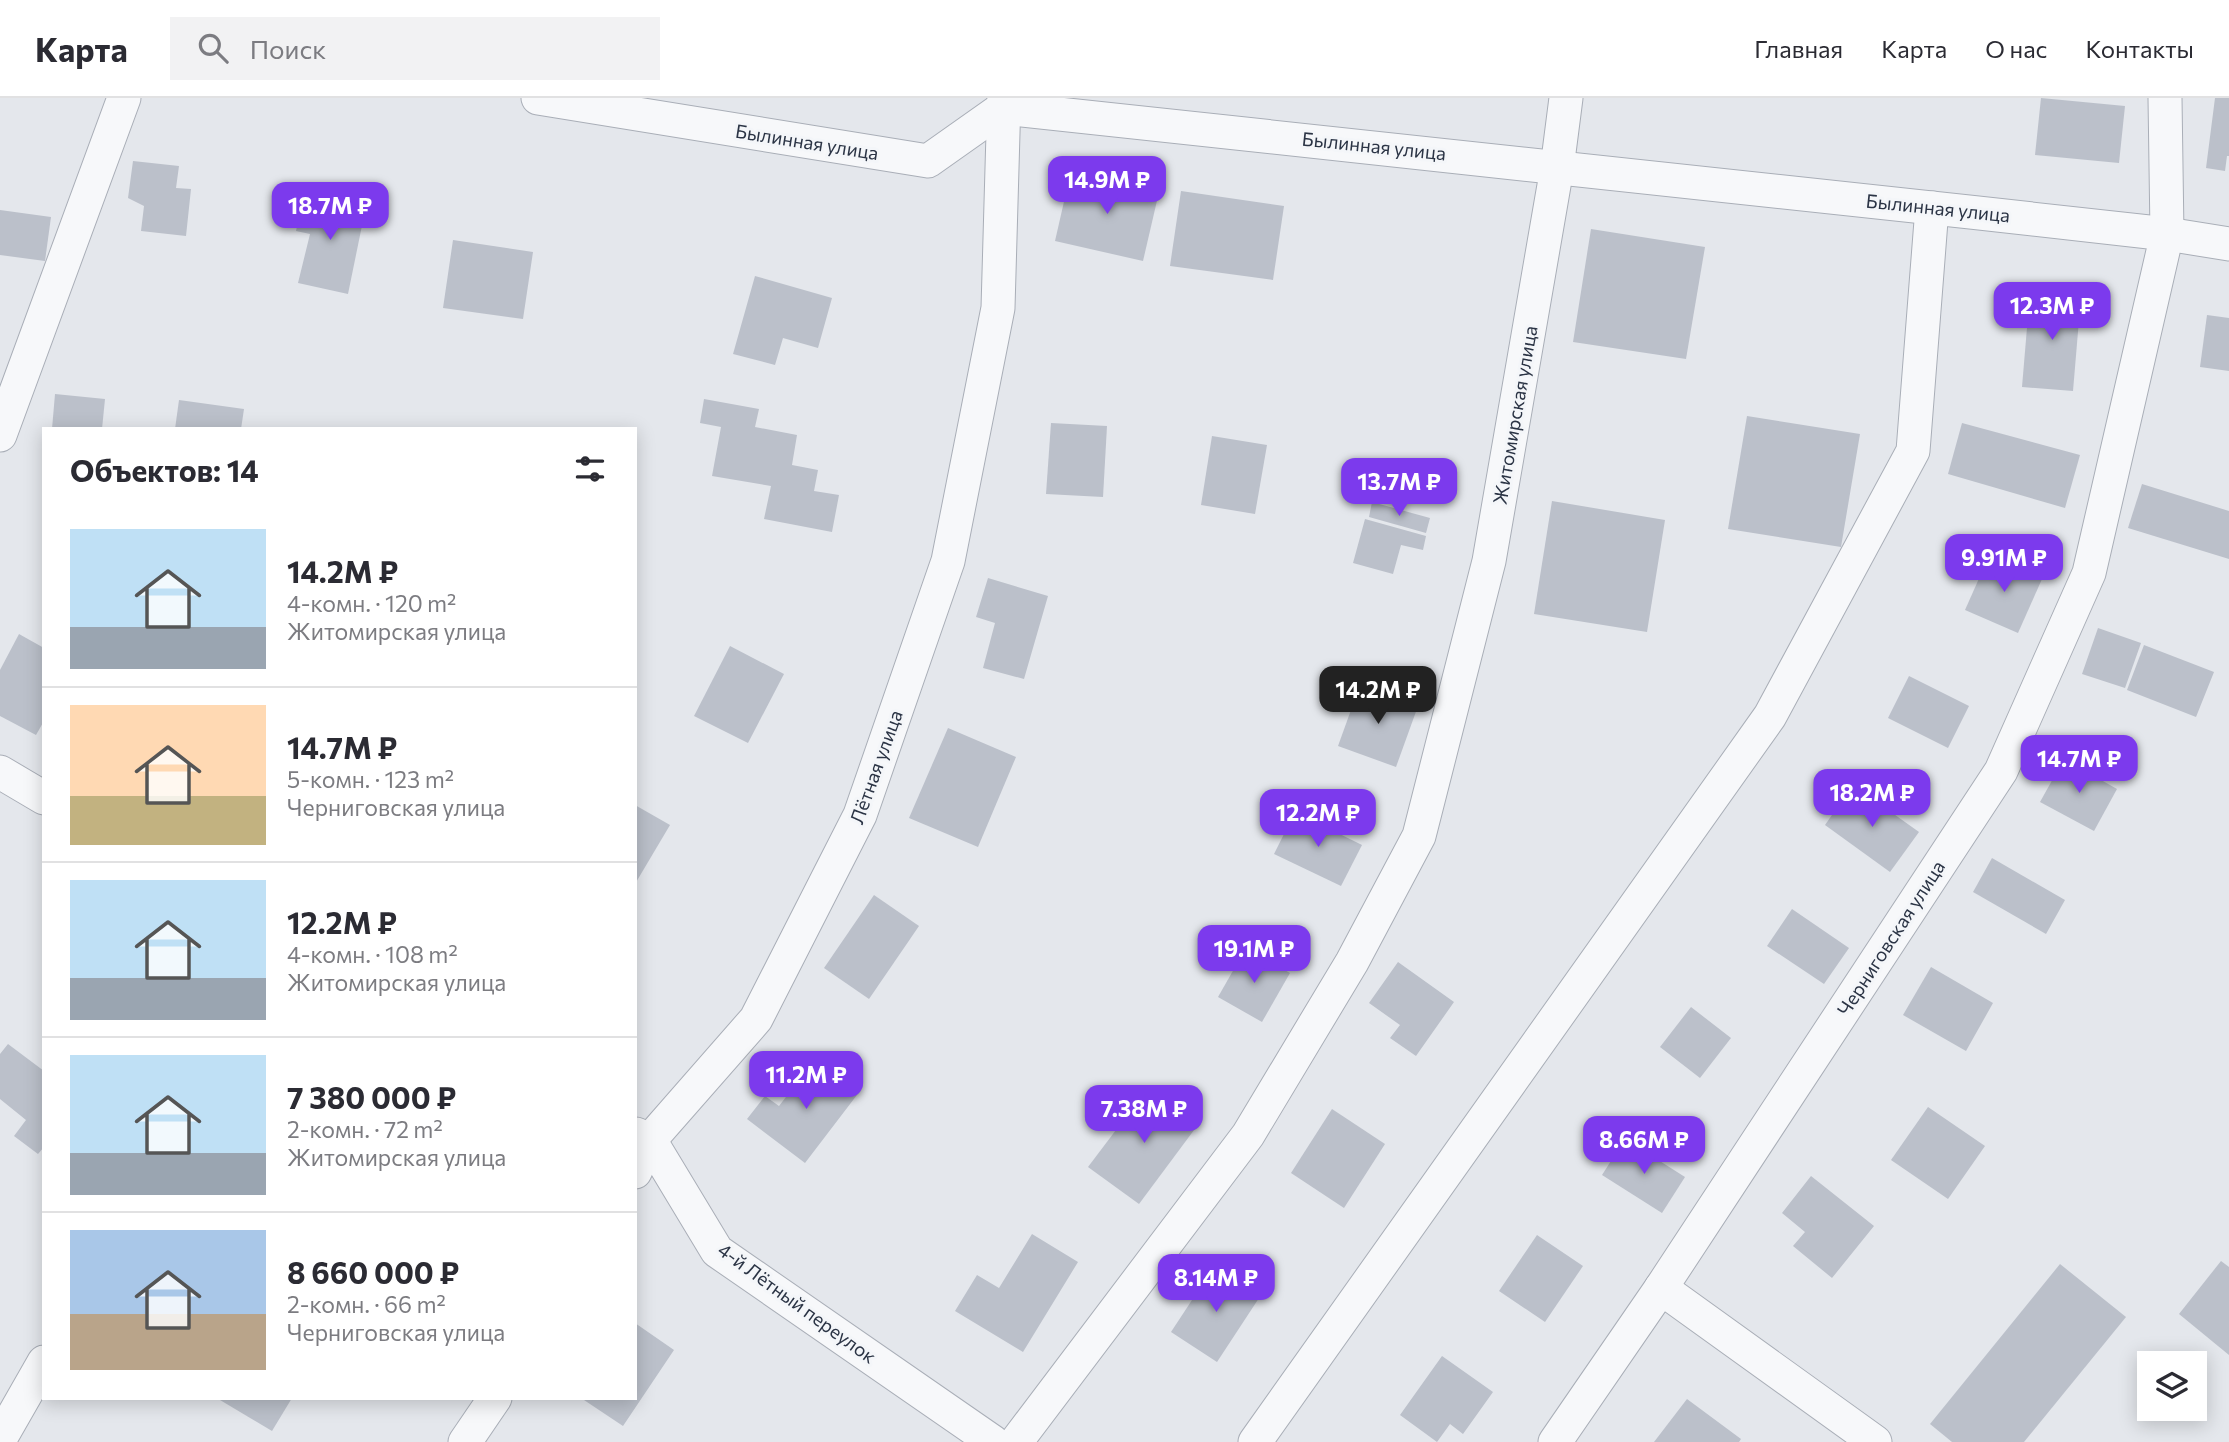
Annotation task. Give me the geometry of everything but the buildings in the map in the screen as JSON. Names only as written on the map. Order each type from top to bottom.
[{"type":"street","points":[[0,435],[124,98]]},
{"type":"street","name":"Былинная улица","points":[[538,98],[928,162],[1003,103],[1557,168],[2167,234],[2229,244]]},
{"type":"street","name":"Житомирская улица","points":[[1016,1442],[1248,1135],[1352,962],[1419,836],[1489,561],[1557,168],[1566,98]]},
{"type":"street","name":"Черниговская улица","points":[[1555,1442],[1661,1288],[2001,771],[2089,573],[2167,234],[2165,98]]},
{"type":"street","name":"Лётная улица","points":[[637,1163],[643,1137],[756,1019],[860,815],[948,561],[998,308],[1003,103]]},
{"type":"street","points":[[1255,1442],[1770,716],[1913,451],[1931,208]]},
{"type":"street","points":[[0,772],[42,797]]},
{"type":"street","name":"4-й Лётный переулок","points":[[643,1137],[717,1251],[993,1442]]},
{"type":"street","points":[[1661,1288],[1860,1438]]},
{"type":"street","points":[[0,1439],[42,1366]]},
{"type":"street","points":[[464,1442],[494,1400]]}]
